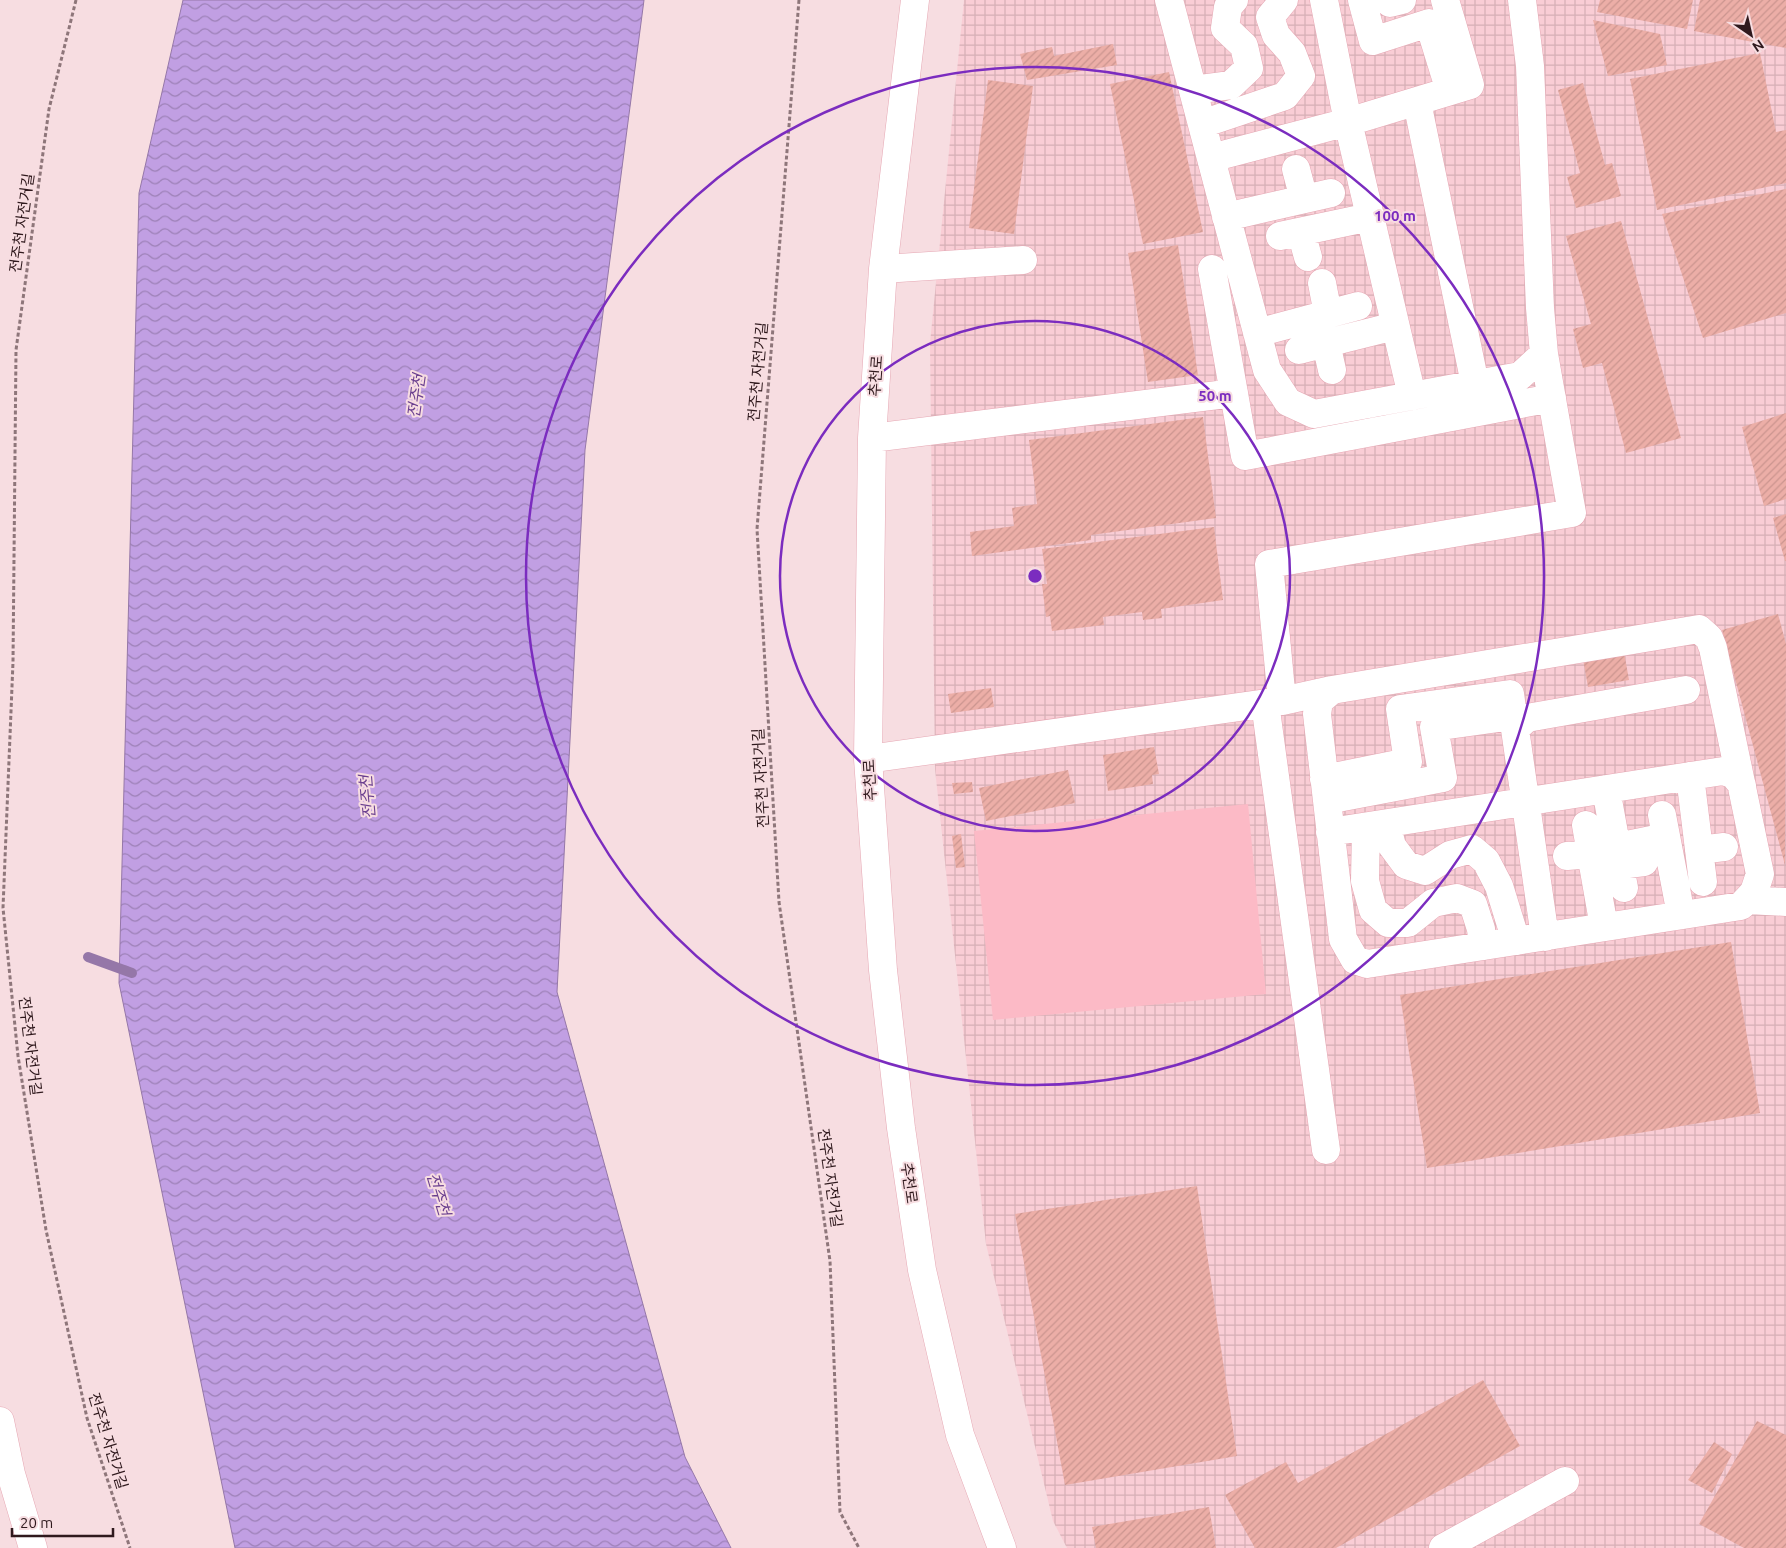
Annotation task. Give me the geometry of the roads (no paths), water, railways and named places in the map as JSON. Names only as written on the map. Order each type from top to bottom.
[{"type":"street","name":"추천로","points":[[915,0],[883,269],[872,438],[868,759],[883,970],[901,1128],[922,1270],[960,1434],[1002,1548]]},
{"type":"street","points":[[1169,0],[1267,370],[1288,402],[1314,414],[1520,376],[1544,354]]},
{"type":"street","points":[[1193,90],[1231,85],[1249,68],[1244,46],[1225,28],[1228,6],[1234,0]]},
{"type":"street","points":[[1202,124],[1285,96],[1301,76],[1292,54],[1276,35],[1270,17],[1284,0]]},
{"type":"street","points":[[1324,0],[1348,122],[1412,396]]},
{"type":"street","points":[[1362,0],[1373,41],[1429,22],[1450,91]]},
{"type":"street","points":[[1389,0],[1390,3],[1402,0]]},
{"type":"street","points":[[1211,158],[1348,122],[1470,85],[1445,0]]},
{"type":"street","points":[[1326,1150],[1274,702],[1269,564],[1572,513],[1544,354],[1540,308],[1530,66],[1522,0]]},
{"type":"street","points":[[1417,102],[1475,384]]},
{"type":"street","points":[[1296,169],[1304,199]]},
{"type":"street","points":[[1226,217],[1331,193]]},
{"type":"street","points":[[1296,242],[1370,217]]},
{"type":"street","points":[[883,269],[1023,260]]},
{"type":"street","points":[[1212,269],[1245,456],[1552,398]]},
{"type":"street","points":[[1322,284],[1328,314]]},
{"type":"street","points":[[1257,333],[1358,306]]},
{"type":"street","points":[[1299,350],[1395,326]]},
{"type":"street","points":[[1326,343],[1332,370]]},
{"type":"street","points":[[872,438],[1234,393]]},
{"type":"street","points":[[868,759],[1274,702],[1332,690],[1699,629],[1709,638],[1713,648],[1742,785],[1760,874],[1754,892],[1741,906],[1367,964],[1355,960],[1343,939],[1317,714],[1319,701],[1332,690]]},
{"type":"street","points":[[1326,789],[1443,778],[1434,727],[1514,722],[1527,718],[1686,690]]},
{"type":"street","points":[[1326,789],[1408,762],[1400,709],[1510,694],[1545,937]]},
{"type":"street","points":[[1330,832],[1723,771],[1733,774],[1742,785]]},
{"type":"street","points":[[1690,776],[1711,848],[1703,882]]},
{"type":"street","points":[[1606,789],[1626,865],[1664,826],[1681,915]]},
{"type":"street","points":[[1586,825],[1579,855],[1604,927]]},
{"type":"street","points":[[1376,826],[1406,865],[1425,871],[1450,855],[1472,849],[1486,861],[1499,886],[1516,941]]},
{"type":"street","points":[[1376,826],[1365,881],[1374,910],[1388,923],[1408,923],[1433,903],[1457,898],[1473,904],[1481,929],[1483,946]]},
{"type":"street","points":[[1747,900],[1786,902]]},
{"type":"street","points":[[0,1421],[11,1474],[33,1548]]},
{"type":"street","points":[[1443,1548],[1565,1480]]},
{"type":"water","name":"전주천","points":[[183,0],[644,0],[585,450],[557,992],[685,1457],[731,1548],[235,1548],[119,983],[139,193]]},
{"type":"waterway","points":[[88,957],[132,973]]}]
